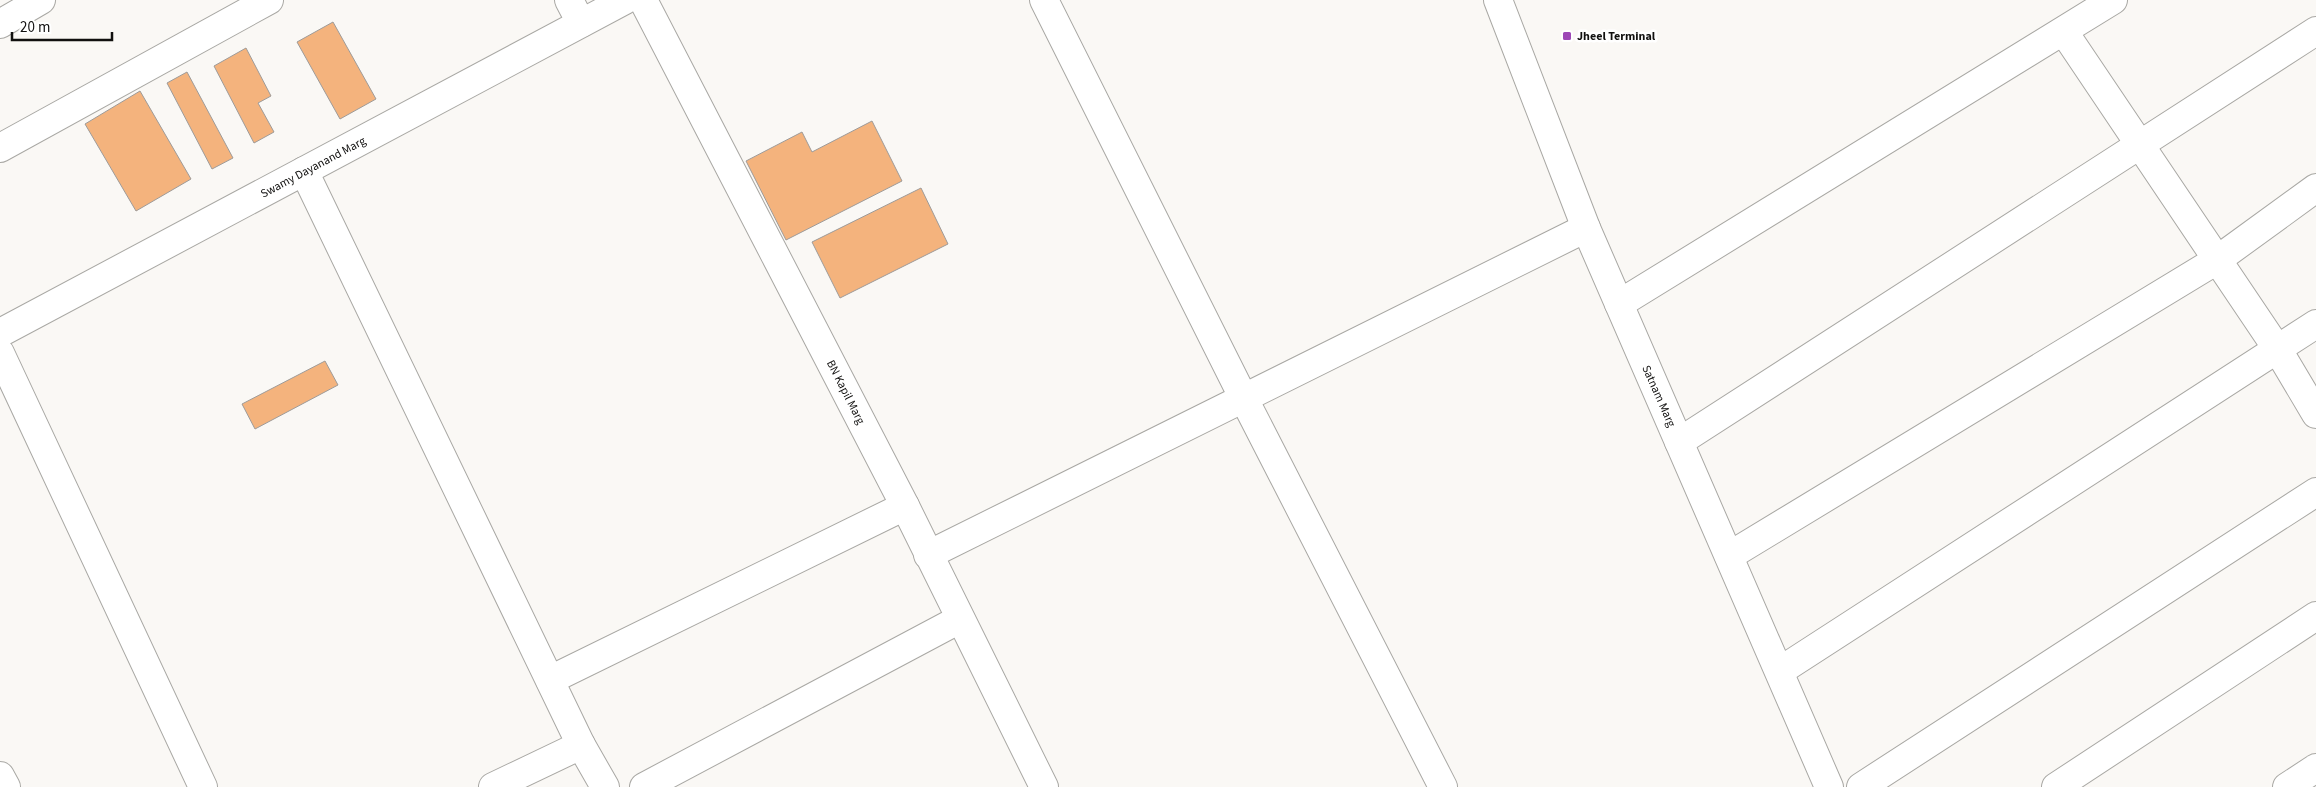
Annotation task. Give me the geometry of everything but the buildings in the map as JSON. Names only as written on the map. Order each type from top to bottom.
[{"type":"street","points":[[0,24],[41,0]]},
{"type":"street","points":[[0,148],[269,0]]},
{"type":"street","name":"Swamy Dayanand Marg","points":[[0,333],[304,171],[575,12],[625,0]]},
{"type":"street","name":"BN Kapil Marg","points":[[643,0],[905,506],[1044,787]]},
{"type":"street","points":[[1044,0],[1243,397],[1443,787]]},
{"type":"street","name":"Satnam Marg","points":[[1498,0],[1586,228],[1780,671],[1828,786]]},
{"type":"street","points":[[1619,304],[2064,32],[2113,0]]},
{"type":"street","points":[[1679,442],[2316,31]]},
{"type":"street","points":[[2064,32],[2278,350],[2316,414]]},
{"type":"street","points":[[304,171],[581,745],[605,787]]},
{"type":"street","points":[[1729,556],[2217,260],[2316,188]]},
{"type":"street","points":[[928,555],[1586,228]]},
{"type":"street","points":[[1780,671],[2316,324]]},
{"type":"street","points":[[0,353],[203,787]]},
{"type":"street","points":[[1861,787],[2316,492]]},
{"type":"street","points":[[550,680],[905,506]]},
{"type":"street","points":[[2056,787],[2316,616]]},
{"type":"street","points":[[644,787],[960,619]]},
{"type":"street","points":[[493,787],[581,745]]},
{"type":"street","points":[[2287,787],[2316,768]]},
{"type":"street","points":[[0,776],[6,787]]},
{"type":"place","name":"Jheel Terminal","points":[[1567,36]]}]
